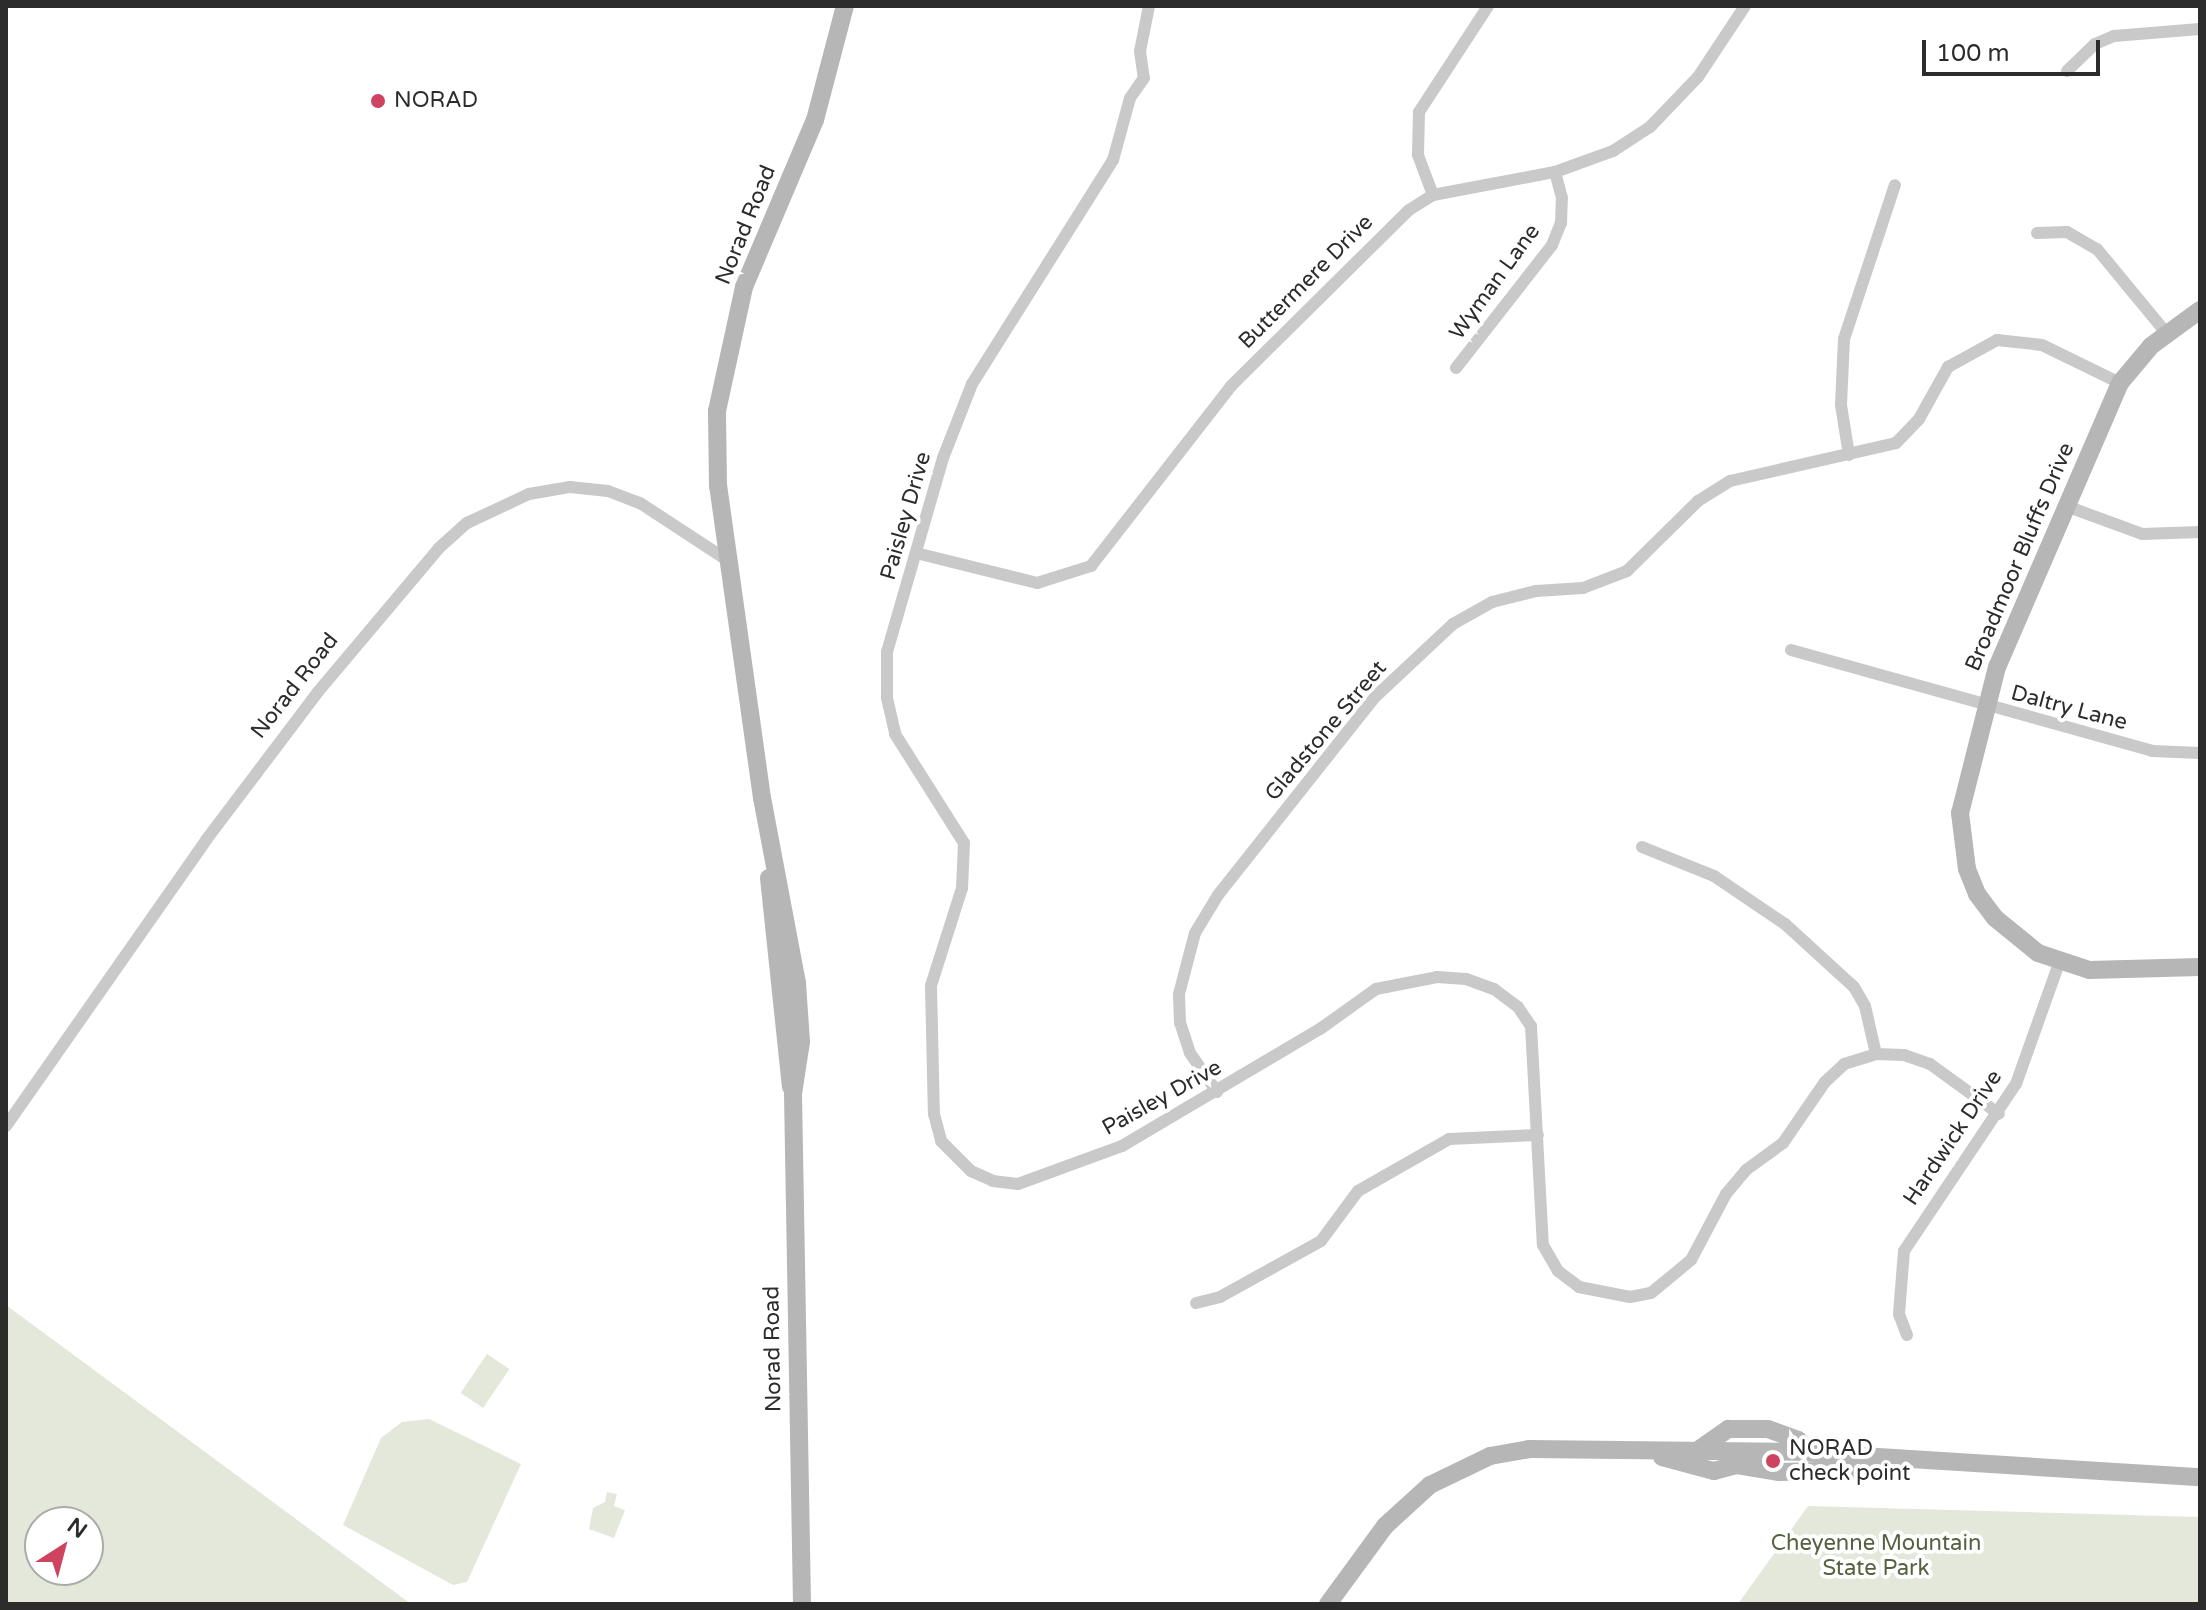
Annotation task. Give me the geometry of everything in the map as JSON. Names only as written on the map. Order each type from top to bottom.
[{"type":"street","name":"Norad Road","points":[[802,1604],[793,1094],[786,1072],[767,823],[717,449],[723,371],[744,287],[815,120],[845,6]]},
{"type":"street","name":"Paisley Drive","points":[[1149,6],[1140,51],[1144,78],[1130,98],[1113,160],[972,384],[943,458],[887,652],[887,698],[895,734],[964,843],[962,888],[931,986],[934,1114],[941,1141],[971,1171],[993,1181],[1018,1184],[1122,1146],[1217,1092],[1376,989],[1437,977],[1466,979],[1494,989],[1518,1007],[1531,1026],[1538,1135],[1539,1224],[1558,1271],[1579,1287],[1606,1296],[1651,1293],[1691,1260],[1726,1194],[1746,1170],[1783,1143],[1825,1082],[1844,1064],[1876,1054],[1904,1055],[1930,1064],[1999,1114]]},
{"type":"street","points":[[1433,195],[1418,155],[1419,112],[1488,6]]},
{"type":"street","name":"Buttermere Drive","points":[[916,553],[1037,583],[1091,566],[1231,386],[1386,230],[1433,195],[1555,172],[1613,151],[1650,127],[1698,77],[1745,6]]},
{"type":"street","points":[[2067,71],[2095,44],[2114,36],[2200,29]]},
{"type":"street","name":"Wyman Lane","points":[[1456,368],[1552,245],[1562,198],[1555,172]]},
{"type":"street","points":[[1849,455],[1840,393],[1844,339],[1895,185]]},
{"type":"street","points":[[2037,233],[2067,232],[2097,249],[2168,335]]},
{"type":"street","name":"Broadmoor Bluffs Drive","points":[[2200,310],[2133,363],[2120,383],[1997,667],[1960,813],[1967,869],[1995,918],[2018,939],[2059,963],[2102,970],[2200,967]]},
{"type":"street","name":"Gladstone Street","points":[[1217,1092],[1190,1053],[1180,1023],[1179,994],[1195,933],[1218,895],[1375,697],[1474,611],[1536,591],[1583,588],[1627,571],[1709,492],[1730,481],[1896,443],[1919,419],[1948,367],[1997,340],[2042,345],[2120,383]]},
{"type":"street","name":"Norad Road","points":[[6,1126],[206,840],[317,693],[439,548],[467,523],[529,494],[570,487],[608,491],[640,503],[730,562]]},
{"type":"street","points":[[2066,506],[2142,534],[2200,532]]},
{"type":"street","name":"Daltry Lane","points":[[1791,650],[2152,751],[2200,753]]},
{"type":"street","points":[[1642,847],[1714,876],[1785,924],[1854,987],[1865,1006],[1876,1054]]},
{"type":"street","name":"Hardwick Drive","points":[[1907,1335],[1899,1314],[1904,1251],[1999,1114],[2016,1084],[2059,963]]},
{"type":"street","points":[[1196,1303],[1220,1297],[1321,1241],[1358,1191],[1449,1139],[1538,1135]]},
{"type":"street","points":[[1607,1449],[1714,1471],[1737,1465],[1779,1472],[2037,1467]]},
{"type":"street","points":[[1328,1604],[1385,1526],[1444,1477],[1503,1453],[1607,1449],[1811,1452],[2200,1477]]},
{"type":"green space","points":[[6,1305],[411,1604],[6,1604]]},
{"type":"green space","points":[[487,1354],[509,1369],[483,1408],[461,1393]]},
{"type":"green space","points":[[429,1419],[521,1464],[467,1582],[453,1585],[343,1525],[381,1438],[402,1422]]},
{"type":"green space","points":[[607,1492],[617,1494],[614,1506],[625,1510],[614,1538],[589,1529],[593,1508],[605,1502]]},
{"type":"green space","name":"Cheyenne Mountain State Park","points":[[1808,1506],[2200,1517],[2200,1604],[1738,1604]]},
{"type":"place","name":"NORAD","points":[[378,101]]},
{"type":"place","name":"NORAD check point","points":[[1773,1461]]}]
